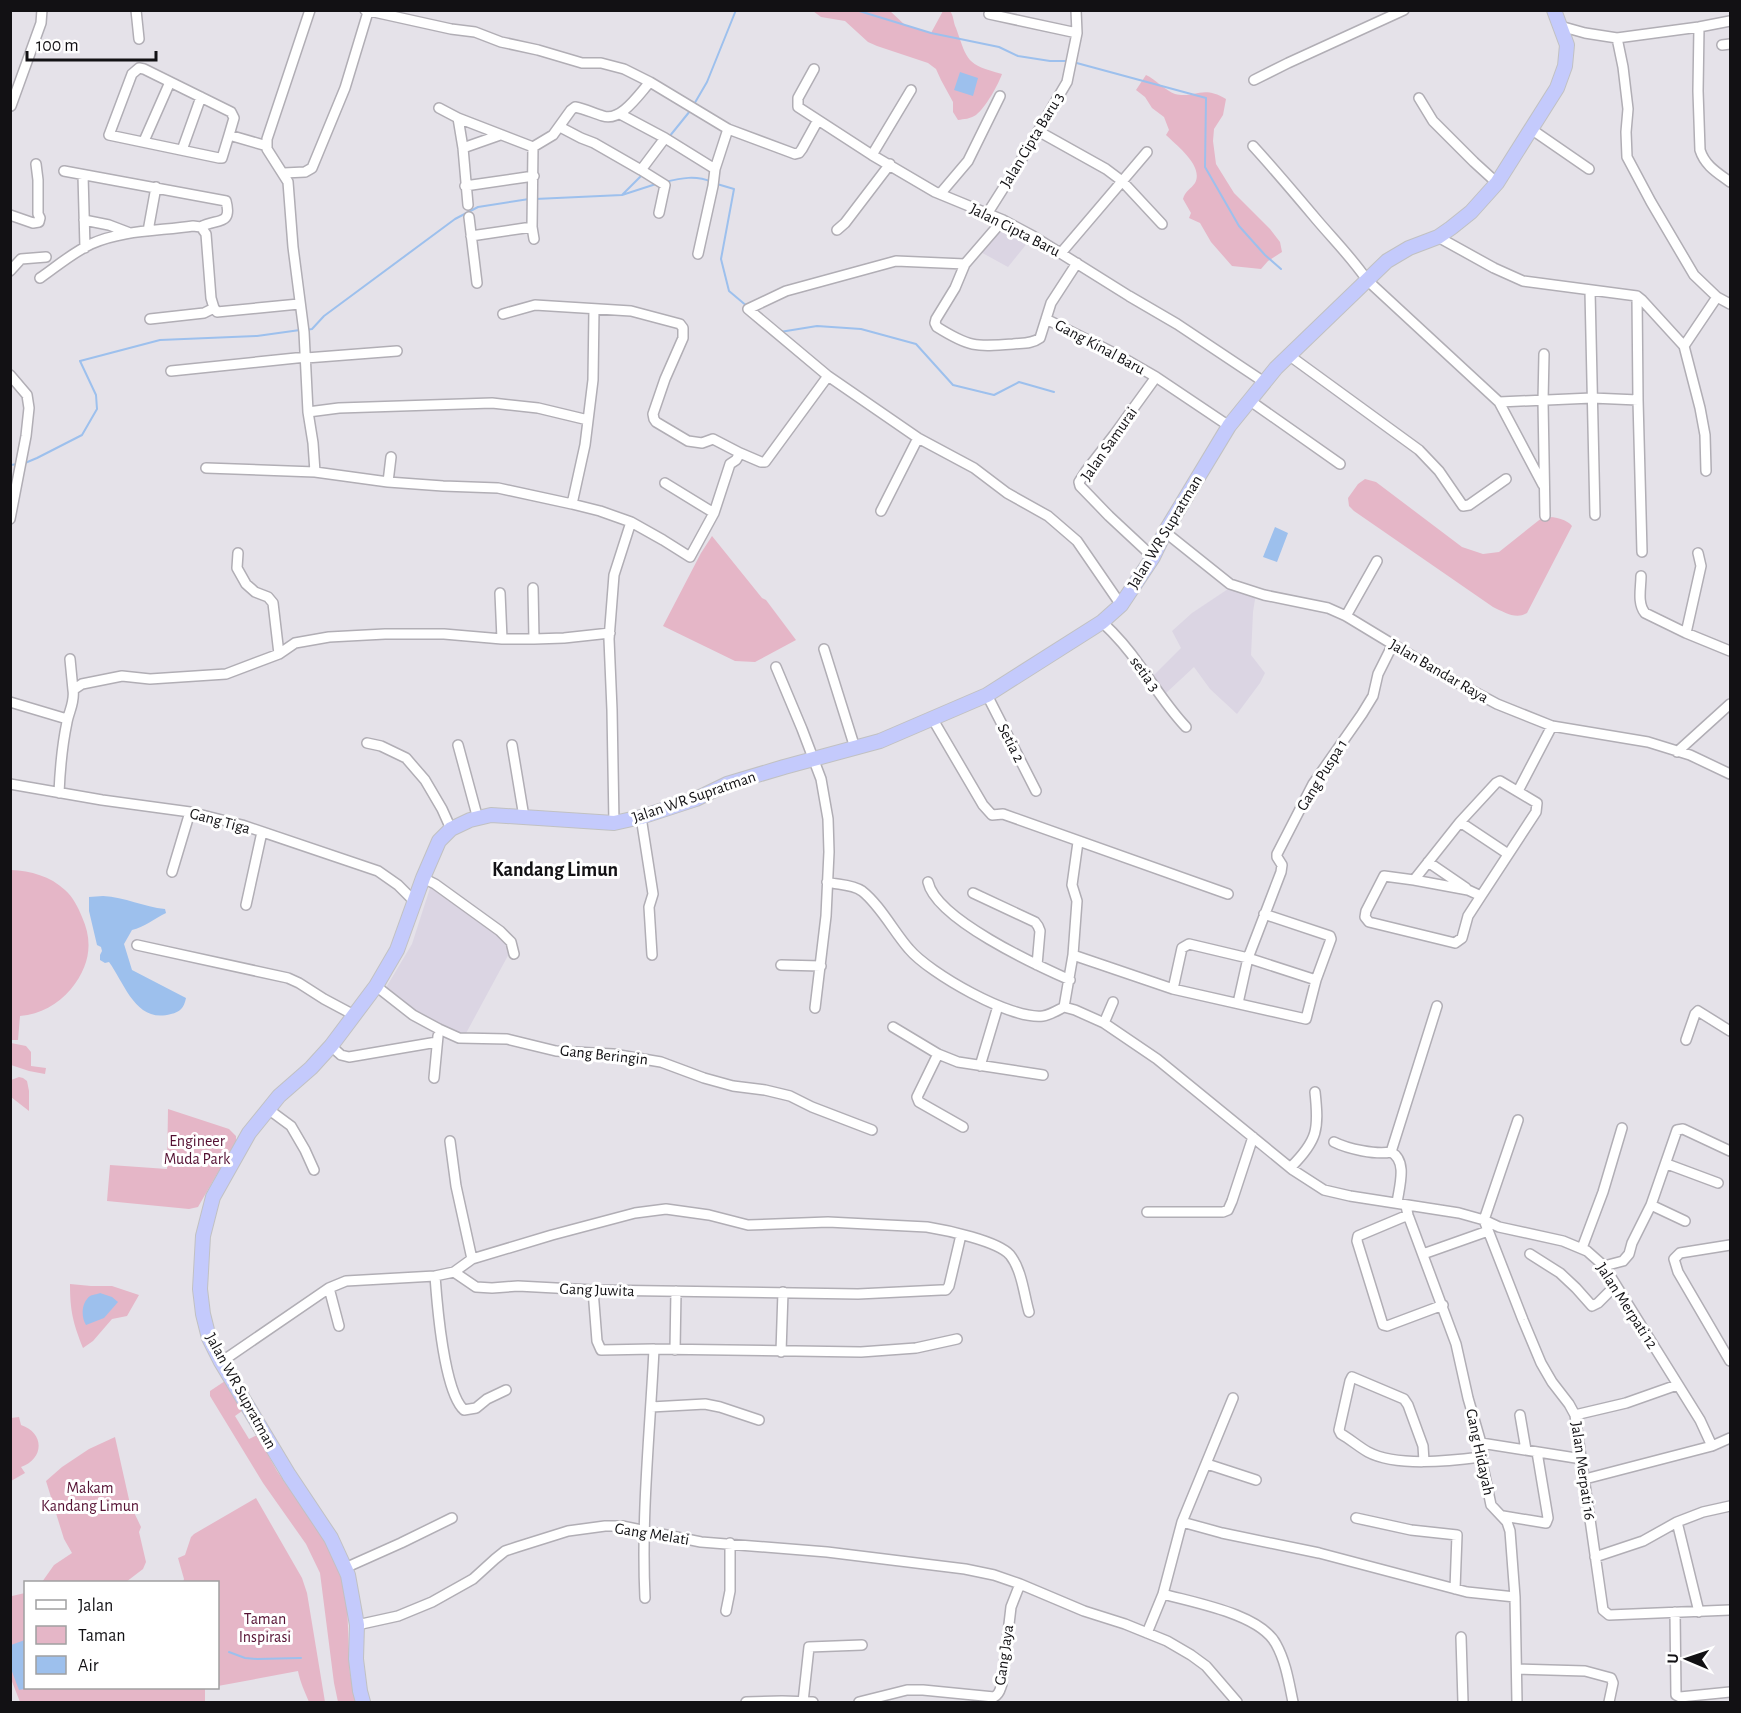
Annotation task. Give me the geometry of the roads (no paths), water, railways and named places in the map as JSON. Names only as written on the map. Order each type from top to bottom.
[{"type":"highway","name":"Jalan WR Supratman","points":[[363,1702],[356,1659],[357,1625],[345,1568],[331,1538],[289,1475],[209,1338],[200,1289],[203,1236],[213,1197],[247,1137],[279,1096],[311,1068],[331,1046],[376,986],[397,950],[439,841],[452,829],[470,820],[491,815],[614,823],[641,817],[696,799],[728,784],[880,741],[987,695],[1102,622],[1121,605],[1153,557],[1165,532],[1229,426],[1276,368],[1387,261],[1409,248],[1438,237],[1451,228],[1471,212],[1497,183],[1557,88],[1565,66],[1567,45],[1554,10]]},
{"type":"street","points":[[11,106],[41,24],[42,10]]},
{"type":"street","points":[[136,10],[139,39]]},
{"type":"street","points":[[310,10],[273,119],[267,146],[288,182],[315,472]]},
{"type":"street","name":"Jalan Cipta Baru 3","points":[[987,214],[1067,82],[1077,33],[1076,10]]},
{"type":"street","points":[[1254,80],[1404,10]]},
{"type":"street","points":[[284,173],[305,172],[312,168],[345,88],[366,11],[475,32],[501,42],[582,63],[601,63],[624,69],[728,129],[795,154],[802,149],[818,120]]},
{"type":"street","points":[[989,14],[1077,33]]},
{"type":"street","points":[[1560,26],[1617,38],[1731,21]]},
{"type":"street","points":[[1699,27],[1700,150],[1709,166],[1731,182]]},
{"type":"street","points":[[1617,38],[1628,109],[1627,157],[1694,275],[1717,297],[1731,304]]},
{"type":"street","points":[[139,68],[201,97],[233,114],[234,121],[222,158],[109,135],[132,74],[139,68]]},
{"type":"street","name":"Jalan Cipta Baru","points":[[814,69],[798,98],[798,107],[872,155],[940,194],[1003,220],[1034,236],[1177,324],[1264,382]]},
{"type":"street","points":[[144,141],[170,82]]},
{"type":"street","points":[[533,147],[553,135],[575,107],[603,116],[611,117],[620,114],[650,82]]},
{"type":"street","points":[[872,155],[911,90]]},
{"type":"street","points":[[940,194],[968,161],[1000,96]]},
{"type":"street","points":[[182,150],[201,97]]},
{"type":"street","points":[[1419,98],[1433,122],[1497,183]]},
{"type":"street","points":[[439,108],[458,118],[533,147]]},
{"type":"street","points":[[620,114],[668,140],[714,172]]},
{"type":"street","points":[[458,118],[468,205]]},
{"type":"street","points":[[560,127],[594,143],[661,183],[659,213]]},
{"type":"street","points":[[698,255],[714,172],[728,129]]},
{"type":"street","points":[[1531,129],[1589,169]]},
{"type":"street","points":[[1038,131],[1106,169],[1122,181],[1162,224]]},
{"type":"street","points":[[229,135],[267,146]]},
{"type":"street","points":[[463,148],[500,135]]},
{"type":"street","points":[[643,171],[668,140]]},
{"type":"street","points":[[1253,146],[1354,261],[1367,280],[1499,402],[1544,487]]},
{"type":"street","points":[[533,147],[532,227],[534,239]]},
{"type":"street","points":[[1061,254],[1147,152]]},
{"type":"street","points":[[10,214],[33,223],[39,222],[36,164]]},
{"type":"street","points":[[837,230],[845,223],[890,164]]},
{"type":"street","points":[[40,278],[85,248],[100,241],[130,233],[201,227],[223,221],[229,210],[226,201],[64,171]]},
{"type":"street","points":[[83,174],[85,248]]},
{"type":"street","points":[[465,186],[534,176]]},
{"type":"street","points":[[148,231],[156,187]]},
{"type":"street","points":[[469,217],[477,283]]},
{"type":"street","points":[[84,220],[109,225],[130,233]]},
{"type":"street","points":[[1003,220],[965,264],[896,261],[786,291],[749,308],[828,376],[918,438],[974,468],[1007,493],[1048,516],[1077,541],[1121,605]]},
{"type":"street","points":[[201,227],[206,234],[211,298],[217,312],[299,304]]},
{"type":"street","points":[[471,236],[532,227]]},
{"type":"street","points":[[1438,237],[1523,281],[1637,296],[1647,304],[1684,346],[1705,435],[1706,471]]},
{"type":"street","points":[[10,271],[21,259],[46,257]]},
{"type":"street","points":[[1046,319],[1051,303],[1077,263]]},
{"type":"street","name":"Gang Kinal Baru","points":[[965,264],[955,288],[935,323],[937,327],[959,341],[988,346],[1028,343],[1040,338],[1046,319],[1156,377],[1229,426]]},
{"type":"street","points":[[1590,291],[1595,515]]},
{"type":"street","points":[[1637,296],[1642,552]]},
{"type":"street","points":[[1684,346],[1717,297]]},
{"type":"street","points":[[503,314],[535,305],[631,311],[680,324],[683,328],[682,338],[665,379],[653,414],[654,419],[688,441],[702,443],[713,439],[761,462],[765,462],[828,376]]},
{"type":"street","points":[[150,319],[204,313],[214,308]]},
{"type":"street","points":[[572,504],[585,446],[593,380],[594,309]]},
{"type":"street","points":[[171,371],[397,351]]},
{"type":"street","points":[[1544,354],[1545,516]]},
{"type":"street","points":[[1290,356],[1419,450],[1439,471],[1463,506],[1469,505],[1506,479]]},
{"type":"street","points":[[10,375],[27,395],[29,408],[10,519]]},
{"type":"street","name":"Jalan Samurai","points":[[1153,557],[1102,509],[1080,486],[1079,482],[1156,377]]},
{"type":"street","points":[[1499,402],[1592,398],[1638,400]]},
{"type":"street","points":[[1249,400],[1340,464]]},
{"type":"street","points":[[308,412],[339,408],[492,403],[538,408],[588,420]]},
{"type":"street","points":[[881,511],[918,438]]},
{"type":"street","points":[[206,468],[315,472],[388,482],[498,488],[600,510],[631,522],[690,557],[714,513],[726,472],[740,453]]},
{"type":"street","points":[[388,482],[391,457]]},
{"type":"street","points":[[665,483],[714,513]]},
{"type":"street","points":[[614,823],[609,639],[614,575],[631,522]]},
{"type":"street","name":"Jalan Bandar Raya","points":[[1165,532],[1230,584],[1264,595],[1329,608],[1497,704],[1552,726],[1648,742],[1708,762],[1731,774]]},
{"type":"street","points":[[238,553],[237,567],[246,584],[255,592],[268,597],[273,603],[279,654]]},
{"type":"street","points":[[1686,633],[1701,566],[1698,553]]},
{"type":"street","points":[[1346,616],[1377,561]]},
{"type":"street","points":[[1641,576],[1640,604],[1642,610],[1686,633],[1731,651]]},
{"type":"street","points":[[532,588],[534,639]]},
{"type":"street","points":[[500,593],[502,639]]},
{"type":"street","name":"setia 3","points":[[1102,622],[1139,664],[1173,713],[1186,727]]},
{"type":"street","points":[[73,690],[82,684],[122,676],[150,679],[226,674],[279,654],[295,643],[340,637],[444,634],[534,639],[610,633]]},
{"type":"street","name":"Gang Puspa 1","points":[[1265,911],[1282,865],[1277,854],[1312,784],[1362,714],[1372,696],[1378,674],[1393,644]]},
{"type":"street","points":[[824,649],[855,748]]},
{"type":"street","points":[[59,793],[60,762],[74,698],[70,659]]},
{"type":"street","points":[[776,667],[820,779],[828,819],[826,916],[815,1008]]},
{"type":"street","name":"Setia 2","points":[[987,695],[1035,791]]},
{"type":"street","points":[[10,702],[68,719]]},
{"type":"street","points":[[1677,752],[1731,704]]},
{"type":"street","points":[[932,718],[983,805],[992,815],[1003,814],[1228,894]]},
{"type":"street","points":[[1518,791],[1552,726]]},
{"type":"street","points":[[367,743],[406,758],[425,780],[452,829]]},
{"type":"street","points":[[512,745],[524,817]]},
{"type":"street","points":[[458,746],[478,819]]},
{"type":"street","points":[[1414,880],[1496,783],[1504,782],[1537,803],[1538,808],[1468,916],[1462,938],[1455,943],[1369,922],[1365,917],[1384,876],[1468,890]]},
{"type":"street","name":"Gang Tiga","points":[[10,784],[190,812],[242,825],[378,871],[398,885],[414,902]]},
{"type":"street","points":[[172,872],[190,812]]},
{"type":"street","points":[[641,817],[653,894],[649,907],[652,956]]},
{"type":"street","points":[[1461,822],[1508,855]]},
{"type":"street","points":[[246,905],[262,832]]},
{"type":"street","points":[[827,882],[853,886],[862,891],[921,961],[998,1006],[1029,1015],[1044,1016],[1064,1007],[1070,980],[1077,901],[1072,885],[1078,842]]},
{"type":"street","points":[[1428,862],[1468,890],[1482,896]]},
{"type":"street","points":[[423,878],[435,884],[500,931],[511,942],[514,954]]},
{"type":"street","points":[[928,882],[930,890],[946,909],[978,934],[1037,966],[1070,980]]},
{"type":"street","points":[[973,893],[1035,922],[1040,932],[1037,966]]},
{"type":"street","points":[[1073,955],[1173,989],[1306,1018],[1330,936],[1265,911],[1248,958],[1238,1003]]},
{"type":"street","points":[[1173,989],[1182,948],[1189,944],[1248,958],[1316,980]]},
{"type":"street","points":[[137,945],[288,978],[354,1015]]},
{"type":"street","points":[[781,965],[821,966]]},
{"type":"street","name":"Gang Beringin","points":[[376,986],[413,1015],[459,1038],[507,1039],[556,1051],[613,1054],[661,1062],[733,1086],[790,1096],[872,1130]]},
{"type":"street","points":[[1104,1023],[1113,1002]]},
{"type":"street","points":[[980,1066],[998,1006]]},
{"type":"street","points":[[1391,1152],[1437,1006]]},
{"type":"street","name":"Jalan Merpati 12","points":[[1064,1007],[1104,1023],[1157,1059],[1291,1167],[1324,1190],[1404,1208],[1459,1213],[1499,1227],[1563,1241],[1582,1248],[1604,1266],[1700,1420],[1712,1446]]},
{"type":"street","points":[[1686,1040],[1698,1011],[1731,1031]]},
{"type":"street","points":[[893,1027],[958,1062],[1043,1075]]},
{"type":"street","points":[[434,1078],[439,1029]]},
{"type":"street","points":[[331,1046],[341,1055],[349,1057],[437,1042]]},
{"type":"street","points":[[938,1053],[917,1097],[919,1102],[963,1127]]},
{"type":"street","points":[[1291,1167],[1308,1149],[1315,1134],[1317,1113],[1315,1092]]},
{"type":"street","points":[[268,1109],[291,1126],[314,1170]]},
{"type":"street","points":[[1484,1220],[1518,1120]]},
{"type":"street","points":[[1582,1248],[1604,1192],[1622,1128]]},
{"type":"street","points":[[1604,1266],[1623,1261],[1629,1254],[1667,1164],[1675,1134],[1680,1129],[1731,1151]]},
{"type":"street","points":[[1147,1212],[1223,1212],[1228,1210],[1253,1137]]},
{"type":"street","points":[[450,1141],[456,1186],[472,1259]]},
{"type":"street","points":[[1334,1142],[1383,1154],[1391,1152],[1398,1157],[1402,1171],[1404,1208],[1358,1236],[1357,1241],[1383,1325],[1387,1326],[1443,1305]]},
{"type":"street","points":[[1667,1164],[1718,1183]]},
{"type":"street","points":[[1651,1205],[1685,1221]]},
{"type":"street","name":"Gang Hidayah","points":[[1404,1208],[1456,1344],[1481,1443],[1481,1456],[1491,1505],[1503,1516],[1510,1531],[1515,1598],[1517,1702]]},
{"type":"street","points":[[221,1362],[329,1288],[346,1281],[435,1276],[454,1272],[472,1259],[552,1234],[635,1213],[666,1209],[709,1215],[748,1225],[828,1222],[927,1227],[960,1234],[989,1243],[1009,1254],[1018,1271],[1029,1312]]},
{"type":"street","name":"Jalan Merpati 16","points":[[1484,1220],[1541,1363],[1575,1415],[1603,1610],[1609,1615],[1731,1610]]},
{"type":"street","points":[[1423,1254],[1488,1231]]},
{"type":"street","name":"Gang Juwita","points":[[454,1272],[476,1287],[492,1288],[518,1286],[593,1290],[877,1294],[946,1290],[949,1286],[960,1234]]},
{"type":"street","points":[[1731,1245],[1680,1253],[1674,1259],[1678,1272],[1731,1361]]},
{"type":"street","points":[[1530,1254],[1560,1273],[1592,1306],[1616,1285]]},
{"type":"street","points":[[435,1276],[439,1323],[456,1400],[464,1410],[476,1408],[487,1399],[506,1390]]},
{"type":"street","points":[[329,1288],[339,1326]]},
{"type":"street","points":[[593,1290],[597,1341],[600,1349],[861,1352],[916,1348],[957,1339]]},
{"type":"street","points":[[675,1350],[676,1291]]},
{"type":"street","points":[[781,1352],[783,1292]]},
{"type":"street","points":[[645,1598],[644,1531],[654,1349]]},
{"type":"street","points":[[1424,1461],[1423,1446],[1404,1400],[1352,1377],[1339,1432],[1368,1452],[1384,1459],[1424,1461],[1481,1456]]},
{"type":"street","points":[[1575,1415],[1626,1403],[1677,1385]]},
{"type":"street","points":[[1147,1633],[1163,1594],[1182,1522],[1233,1398]]},
{"type":"street","points":[[651,1407],[705,1404],[759,1420]]},
{"type":"street","points":[[1520,1415],[1526,1450]]},
{"type":"street","points":[[1586,1479],[1712,1446],[1731,1438]]},
{"type":"street","points":[[1481,1443],[1582,1460]]},
{"type":"street","points":[[1503,1516],[1546,1523],[1548,1518],[1537,1452]]},
{"type":"street","points":[[1207,1464],[1256,1480]]},
{"type":"street","points":[[1595,1557],[1643,1541],[1677,1522],[1703,1512],[1731,1506]]},
{"type":"street","points":[[345,1568],[452,1518]]},
{"type":"street","points":[[1356,1518],[1419,1531],[1458,1535],[1455,1589]]},
{"type":"street","points":[[1182,1522],[1222,1533],[1319,1553],[1467,1592],[1515,1598]]},
{"type":"street","points":[[1677,1522],[1699,1612]]},
{"type":"street","name":"Gang Melati","points":[[357,1625],[398,1616],[432,1602],[473,1579],[506,1551],[568,1531],[622,1526],[701,1542],[827,1552],[965,1569],[994,1575],[1147,1633],[1191,1655],[1206,1666],[1237,1702]]},
{"type":"street","points":[[726,1611],[730,1591],[730,1543]]},
{"type":"street","name":"Gang Jaya","points":[[859,1702],[907,1690],[994,1696],[1000,1691],[1011,1607],[1020,1584]]},
{"type":"street","points":[[1163,1594],[1229,1612],[1266,1630],[1276,1643],[1284,1660],[1293,1702]]},
{"type":"street","points":[[1675,1612],[1676,1695],[1731,1692]]},
{"type":"street","points":[[1461,1637],[1463,1702]]},
{"type":"street","points":[[802,1702],[809,1647],[862,1645]]},
{"type":"street","points":[[1517,1669],[1585,1671],[1611,1678],[1613,1683],[1609,1702]]},
{"type":"street","points":[[746,1702],[813,1702]]},
{"type":"water","points":[[960,72],[978,78],[973,96],[954,90]]},
{"type":"water","points":[[1275,527],[1288,533],[1277,562],[1263,557]]},
{"type":"water","points":[[103,896],[165,909],[166,913],[132,930],[124,944],[132,970],[186,998],[179,1011],[159,1016],[140,1008],[126,991],[109,962],[105,963],[100,960],[102,951],[97,945],[89,911],[89,897]]},
{"type":"water","points":[[100,1293],[118,1302],[104,1318],[86,1325],[83,1318],[83,1306],[90,1296]]},
{"type":"water","points":[[24,1640],[24,1689],[19,1690],[11,1669],[11,1645]]},
{"type":"waterway","points":[[693,106],[707,82],[736,10]]},
{"type":"waterway","points":[[856,10],[931,33],[999,47],[1018,56],[1067,61]]},
{"type":"waterway","points":[[1073,62],[1206,98],[1205,167],[1239,226],[1281,269]]},
{"type":"waterway","points":[[669,137],[690,111]]},
{"type":"waterway","points":[[535,199],[622,195],[643,174]]},
{"type":"waterway","points":[[665,182],[683,178],[712,182]]},
{"type":"waterway","points":[[622,195],[656,184]]},
{"type":"waterway","points":[[717,184],[734,189],[721,259],[729,291],[748,307]]},
{"type":"waterway","points":[[306,330],[312,329],[324,316],[455,219],[478,207],[529,199]]},
{"type":"waterway","points":[[780,332],[817,326],[861,329],[916,344],[953,385],[994,395],[1019,382],[1054,392]]},
{"type":"waterway","points":[[25,463],[82,435],[97,409],[96,395],[80,361],[160,340],[257,336],[300,330]]},
{"type":"waterway","points":[[10,465],[19,464]]},
{"type":"waterway","points":[[229,1652],[245,1658],[301,1658]]},
{"type":"district","name":"Kandang Limun","points":[[555,870]]},
{"type":"park label","name":"Engineer Muda Park","points":[[197,1150]]},
{"type":"park label","name":"Makam Kandang Limun","points":[[90,1497]]},
{"type":"park label","name":"Taman Inspirasi","points":[[265,1628]]}]
